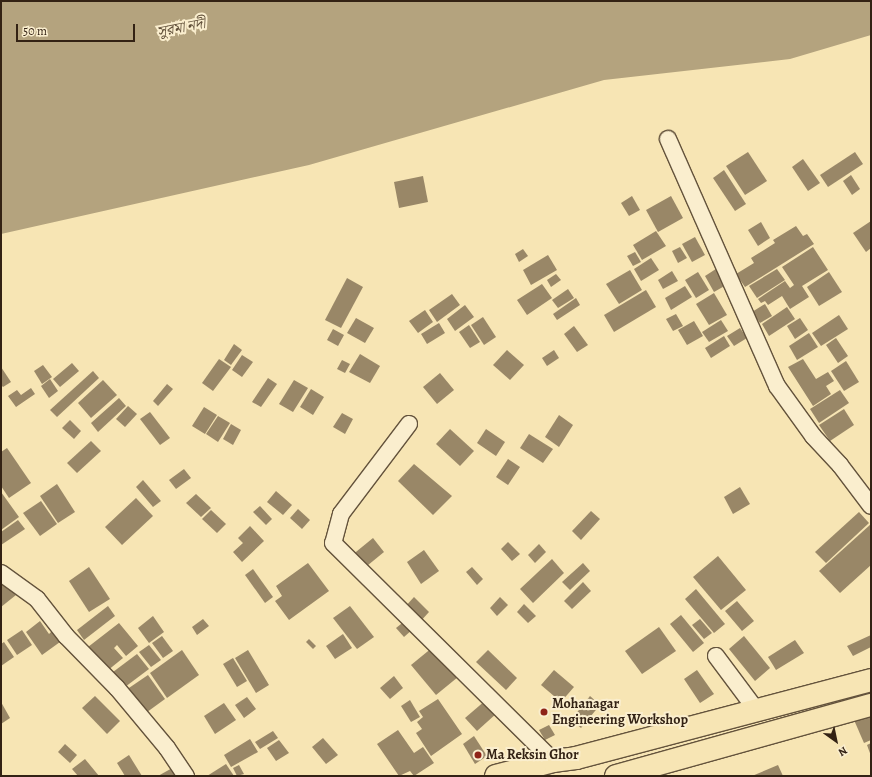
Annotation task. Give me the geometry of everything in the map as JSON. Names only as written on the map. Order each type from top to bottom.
[{"type":"main road","points":[[496,776],[553,760],[576,758],[871,680]]},
{"type":"main road","points":[[616,776],[871,706]]},
{"type":"street","points":[[668,139],[777,386],[813,436],[840,465],[871,506]]},
{"type":"street","points":[[409,424],[341,514],[333,543],[553,760]]},
{"type":"street","points":[[1,572],[37,599],[66,636],[117,688],[167,748],[186,776]]},
{"type":"street","points":[[716,656],[757,711]]},
{"type":"water","name":"সুরমা নদী","points":[[1,1],[871,1],[871,35],[790,59],[604,80],[309,165],[1,234]]},
{"type":"building","points":[[748,152],[767,181],[745,195],[726,166]]},
{"type":"building","points":[[855,152],[863,164],[828,187],[820,175]]},
{"type":"building","points":[[803,159],[820,183],[808,191],[792,167]]},
{"type":"building","points":[[724,170],[746,204],[735,211],[713,178]]},
{"type":"building","points":[[851,175],[860,189],[852,195],[843,181]]},
{"type":"building","points":[[423,176],[428,202],[399,208],[394,182]]},
{"type":"building","points":[[632,196],[640,210],[629,216],[621,203]]},
{"type":"building","points":[[671,196],[683,218],[658,232],[646,210]]},
{"type":"building","points":[[871,221],[871,248],[866,252],[853,233]]},
{"type":"building","points":[[761,222],[770,238],[758,246],[748,230]]},
{"type":"building","points":[[796,226],[803,236],[807,234],[814,244],[745,287],[736,274],[754,263],[751,258],[775,243],[773,240]]},
{"type":"building","points":[[656,231],[666,246],[642,260],[633,245]]},
{"type":"building","points":[[695,237],[705,255],[692,262],[682,244]]},
{"type":"building","points":[[680,247],[687,258],[678,263],[672,251]]},
{"type":"building","points":[[813,247],[828,270],[802,286],[809,297],[790,309],[782,296],[768,305],[765,301],[761,303],[758,299],[785,281],[790,288],[794,285],[782,267]]},
{"type":"building","points":[[523,249],[528,256],[519,262],[515,254]]},
{"type":"building","points":[[635,252],[641,262],[633,266],[627,256]]},
{"type":"building","points":[[548,255],[557,270],[531,285],[523,270]]},
{"type":"building","points":[[651,258],[659,270],[641,281],[634,269]]},
{"type":"building","points":[[719,267],[728,284],[714,292],[705,276]]},
{"type":"building","points":[[777,269],[785,280],[757,298],[749,286]]},
{"type":"building","points":[[630,270],[642,290],[619,304],[606,284]]},
{"type":"building","points":[[672,271],[678,281],[663,289],[658,280]]},
{"type":"building","points":[[698,272],[709,290],[696,298],[685,280]]},
{"type":"building","points":[[829,272],[842,292],[819,306],[807,287]]},
{"type":"building","points":[[556,274],[561,280],[551,287],[547,280]]},
{"type":"building","points":[[347,278],[363,287],[341,328],[325,320]]},
{"type":"building","points":[[542,284],[552,298],[527,315],[517,300]]},
{"type":"building","points":[[685,286],[692,297],[671,310],[665,298]]},
{"type":"building","points":[[568,289],[574,298],[558,308],[552,300]]},
{"type":"building","points":[[646,290],[656,307],[614,332],[604,315]]},
{"type":"building","points":[[714,293],[727,315],[709,325],[696,304]]},
{"type":"building","points":[[452,294],[460,305],[437,322],[429,310]]},
{"type":"building","points":[[576,298],[580,305],[557,320],[553,314]]},
{"type":"building","points":[[765,304],[772,316],[760,323],[752,312]]},
{"type":"building","points":[[465,305],[474,317],[455,331],[447,319]]},
{"type":"building","points":[[787,307],[795,319],[769,336],[762,324]]},
{"type":"building","points":[[425,310],[433,322],[418,333],[409,321]]},
{"type":"building","points":[[676,314],[683,326],[673,331],[666,319]]},
{"type":"building","points":[[839,315],[848,329],[821,346],[812,333]]},
{"type":"building","points":[[483,317],[496,337],[484,345],[471,325]]},
{"type":"building","points":[[356,318],[374,328],[365,343],[347,333]]},
{"type":"building","points":[[800,318],[808,330],[795,339],[787,326]]},
{"type":"building","points":[[721,320],[728,331],[709,342],[702,332]]},
{"type":"building","points":[[694,321],[703,336],[687,345],[678,330]]},
{"type":"building","points":[[439,323],[445,333],[427,344],[421,334]]},
{"type":"building","points":[[469,325],[480,342],[470,348],[459,332]]},
{"type":"building","points":[[574,326],[588,345],[577,352],[564,334]]},
{"type":"building","points":[[740,328],[747,338],[734,346],[727,336]]},
{"type":"building","points":[[333,329],[344,335],[338,346],[327,340]]},
{"type":"building","points":[[809,333],[818,347],[797,360],[789,346]]},
{"type":"building","points":[[724,336],[730,346],[711,358],[705,348]]},
{"type":"building","points":[[836,338],[848,356],[838,363],[826,345]]},
{"type":"building","points":[[234,344],[242,350],[231,365],[224,360]]},
{"type":"building","points":[[507,350],[524,365],[510,380],[493,365]]},
{"type":"building","points":[[554,350],[559,358],[547,366],[542,358]]},
{"type":"building","points":[[360,354],[380,366],[370,383],[349,372]]},
{"type":"building","points":[[242,355],[253,362],[242,377],[232,370]]},
{"type":"building","points":[[219,359],[231,367],[213,391],[202,383]]},
{"type":"building","points":[[803,359],[816,379],[828,372],[834,381],[826,386],[831,394],[813,406],[788,367]]},
{"type":"building","points":[[342,360],[350,364],[345,373],[337,369]]},
{"type":"building","points":[[846,361],[859,382],[844,391],[831,371]]},
{"type":"building","points":[[72,363],[79,371],[60,387],[53,379]]},
{"type":"building","points":[[43,365],[52,377],[42,384],[34,371]]},
{"type":"building","points":[[1,367],[11,382],[3,387],[1,385]]},
{"type":"building","points":[[93,371],[99,378],[57,417],[50,410]]},
{"type":"building","points":[[440,373],[454,390],[437,404],[423,387]]},
{"type":"building","points":[[268,378],[277,384],[261,407],[252,402]]},
{"type":"building","points":[[50,379],[58,391],[49,398],[41,386]]},
{"type":"building","points":[[103,380],[117,395],[91,418],[78,403]]},
{"type":"building","points":[[294,380],[308,388],[293,412],[279,404]]},
{"type":"building","points":[[167,384],[173,389],[158,406],[153,401]]},
{"type":"building","points":[[31,388],[35,394],[16,407],[8,396],[17,390],[21,395]]},
{"type":"building","points":[[311,389],[324,397],[313,415],[300,407]]},
{"type":"building","points":[[840,390],[849,403],[819,423],[810,409]]},
{"type":"building","points":[[119,398],[126,406],[98,432],[91,423]]},
{"type":"building","points":[[128,406],[137,414],[125,427],[116,419]]},
{"type":"building","points":[[204,407],[217,415],[205,434],[192,426]]},
{"type":"building","points":[[844,409],[854,425],[830,441],[819,425]]},
{"type":"building","points":[[150,412],[170,438],[160,445],[140,419]]},
{"type":"building","points":[[342,413],[353,419],[345,434],[333,427]]},
{"type":"building","points":[[559,415],[573,425],[559,447],[545,437]]},
{"type":"building","points":[[218,416],[230,423],[218,442],[206,434]]},
{"type":"building","points":[[70,420],[81,431],[74,439],[62,428]]},
{"type":"building","points":[[231,424],[241,430],[233,445],[223,439]]},
{"type":"building","points":[[450,429],[474,451],[460,466],[436,444]]},
{"type":"building","points":[[486,429],[505,442],[496,456],[477,443]]},
{"type":"building","points":[[529,434],[553,449],[543,463],[520,448]]},
{"type":"building","points":[[91,441],[101,451],[77,473],[67,463]]},
{"type":"building","points":[[7,448],[31,483],[9,498],[1,486],[1,452]]},
{"type":"building","points":[[508,459],[520,467],[508,485],[496,477]]},
{"type":"building","points":[[414,464],[452,496],[433,515],[398,481]]},
{"type":"building","points":[[184,469],[191,478],[176,489],[169,480]]},
{"type":"building","points":[[143,480],[161,501],[153,507],[136,487]]},
{"type":"building","points":[[57,484],[75,512],[58,523],[40,496]]},
{"type":"building","points":[[740,487],[750,504],[733,514],[724,497]]},
{"type":"building","points":[[276,491],[292,505],[283,515],[267,502]]},
{"type":"building","points":[[1,492],[19,517],[1,530]]},
{"type":"building","points":[[196,494],[211,508],[201,517],[186,503]]},
{"type":"building","points":[[136,498],[153,516],[122,545],[105,527]]},
{"type":"building","points":[[41,501],[57,524],[40,536],[23,513]]},
{"type":"building","points":[[260,506],[272,519],[266,525],[253,512]]},
{"type":"building","points":[[298,509],[310,520],[302,529],[290,518]]},
{"type":"building","points":[[211,510],[226,524],[217,533],[202,519]]},
{"type":"building","points":[[591,511],[600,519],[581,540],[572,531]]},
{"type":"building","points":[[859,512],[869,523],[826,563],[815,552]]},
{"type":"building","points":[[18,520],[25,529],[1,545],[1,532]]},
{"type":"building","points":[[871,524],[871,565],[840,593],[819,571]]},
{"type":"building","points":[[250,526],[264,541],[242,562],[233,552],[243,543],[238,538]]},
{"type":"building","points":[[373,538],[384,552],[362,570],[351,556]]},
{"type":"building","points":[[508,542],[520,554],[512,561],[501,549]]},
{"type":"building","points":[[539,544],[546,552],[535,563],[528,555]]},
{"type":"building","points":[[424,550],[439,571],[421,584],[407,562]]},
{"type":"building","points":[[718,556],[746,590],[721,610],[693,577]]},
{"type":"building","points":[[552,559],[564,573],[533,603],[520,589]]},
{"type":"building","points":[[308,563],[329,591],[289,620],[275,601],[282,596],[276,586]]},
{"type":"building","points":[[583,563],[590,571],[570,590],[562,582]]},
{"type":"building","points":[[89,567],[110,599],[89,612],[69,581]]},
{"type":"building","points":[[472,567],[483,579],[477,585],[466,572]]},
{"type":"building","points":[[253,569],[273,597],[265,603],[245,575]]},
{"type":"building","points":[[1,578],[16,595],[1,607]]},
{"type":"building","points":[[583,582],[591,591],[572,609],[564,601]]},
{"type":"building","points":[[696,589],[725,624],[714,633],[685,599]]},
{"type":"building","points":[[414,597],[429,612],[419,623],[404,608]]},
{"type":"building","points":[[500,597],[508,605],[497,616],[490,608]]},
{"type":"building","points":[[737,601],[754,621],[742,631],[725,611]]},
{"type":"building","points":[[524,604],[536,616],[528,623],[517,612]]},
{"type":"building","points":[[108,606],[115,616],[84,640],[77,630]]},
{"type":"building","points":[[350,606],[374,637],[357,649],[333,618]]},
{"type":"building","points":[[681,615],[704,643],[693,652],[670,624]]},
{"type":"building","points":[[153,616],[164,632],[149,643],[138,628]]},
{"type":"building","points":[[203,619],[209,626],[197,635],[192,627]]},
{"type":"building","points":[[700,619],[712,633],[704,639],[692,625]]},
{"type":"building","points":[[406,620],[413,629],[404,637],[396,628]]},
{"type":"building","points":[[40,621],[49,634],[52,631],[60,642],[42,655],[26,632]]},
{"type":"building","points":[[119,623],[138,646],[126,656],[117,645],[114,648],[123,658],[107,671],[88,647]]},
{"type":"building","points":[[659,627],[676,651],[642,674],[625,651]]},
{"type":"building","points":[[22,630],[32,645],[17,655],[7,640]]},
{"type":"building","points":[[343,634],[352,648],[335,659],[326,646]]},
{"type":"building","points":[[871,635],[871,647],[853,656],[847,646]]},
{"type":"building","points":[[162,636],[173,651],[163,658],[152,643]]},
{"type":"building","points":[[744,636],[770,668],[755,681],[729,649]]},
{"type":"building","points":[[309,639],[316,646],[313,649],[306,642]]},
{"type":"building","points":[[795,640],[804,653],[776,670],[768,657]]},
{"type":"building","points":[[4,642],[14,657],[1,666],[1,644]]},
{"type":"building","points":[[149,645],[161,660],[151,667],[139,652]]},
{"type":"building","points":[[433,647],[458,677],[436,695],[411,665]]},
{"type":"building","points":[[182,650],[199,675],[167,698],[150,673]]},
{"type":"building","points":[[248,650],[269,685],[256,693],[235,658]]},
{"type":"building","points":[[488,650],[517,678],[506,690],[476,662]]},
{"type":"building","points":[[137,654],[149,669],[125,687],[113,672]]},
{"type":"building","points":[[233,658],[247,681],[237,687],[223,664]]},
{"type":"building","points":[[554,670],[574,687],[561,702],[541,685]]},
{"type":"building","points":[[697,670],[714,694],[700,703],[684,679]]},
{"type":"building","points":[[148,675],[165,699],[143,715],[126,690]]},
{"type":"building","points":[[394,676],[403,688],[390,699],[380,688]]},
{"type":"building","points":[[95,696],[120,721],[107,734],[82,708]]},
{"type":"building","points":[[590,696],[600,705],[581,728],[571,720]]},
{"type":"building","points":[[247,697],[256,709],[244,718],[235,705]]},
{"type":"building","points":[[438,699],[462,734],[431,756],[416,733],[422,729],[417,722],[423,717],[419,711]]},
{"type":"building","points":[[410,700],[420,717],[411,722],[401,706]]},
{"type":"building","points":[[486,700],[497,713],[477,731],[465,718]]},
{"type":"building","points":[[1,702],[10,718],[1,724]]},
{"type":"building","points":[[224,703],[236,720],[215,734],[204,716]]},
{"type":"building","points":[[871,713],[871,740],[864,743],[854,720]]},
{"type":"building","points":[[549,725],[555,735],[545,740],[539,730]]},
{"type":"building","points":[[398,730],[414,753],[423,747],[434,763],[414,776],[410,771],[399,776],[377,744]]},
{"type":"building","points":[[273,731],[278,738],[260,749],[255,742]]},
{"type":"building","points":[[474,736],[487,756],[475,764],[463,744]]},
{"type":"building","points":[[323,738],[338,755],[326,764],[312,747]]},
{"type":"building","points":[[250,739],[258,752],[231,767],[224,755]]},
{"type":"building","points":[[279,740],[289,753],[276,761],[267,748]]},
{"type":"building","points":[[871,743],[871,756],[867,745]]},
{"type":"building","points":[[65,744],[77,755],[70,763],[58,752]]},
{"type":"building","points":[[129,755],[142,776],[125,776],[117,763]]},
{"type":"building","points":[[85,759],[99,776],[78,776],[72,769]]},
{"type":"building","points":[[226,764],[234,776],[207,776]]},
{"type":"building","points":[[239,765],[244,774],[237,776],[233,768]]},
{"type":"building","points":[[778,765],[783,776],[752,776]]},
{"type":"building","points":[[174,767],[179,776],[158,776]]},
{"type":"place","name":"Mohanagar Engineering Workshop","points":[[544,712]]},
{"type":"place","name":"Ma Reksin Ghor","points":[[478,755]]}]
